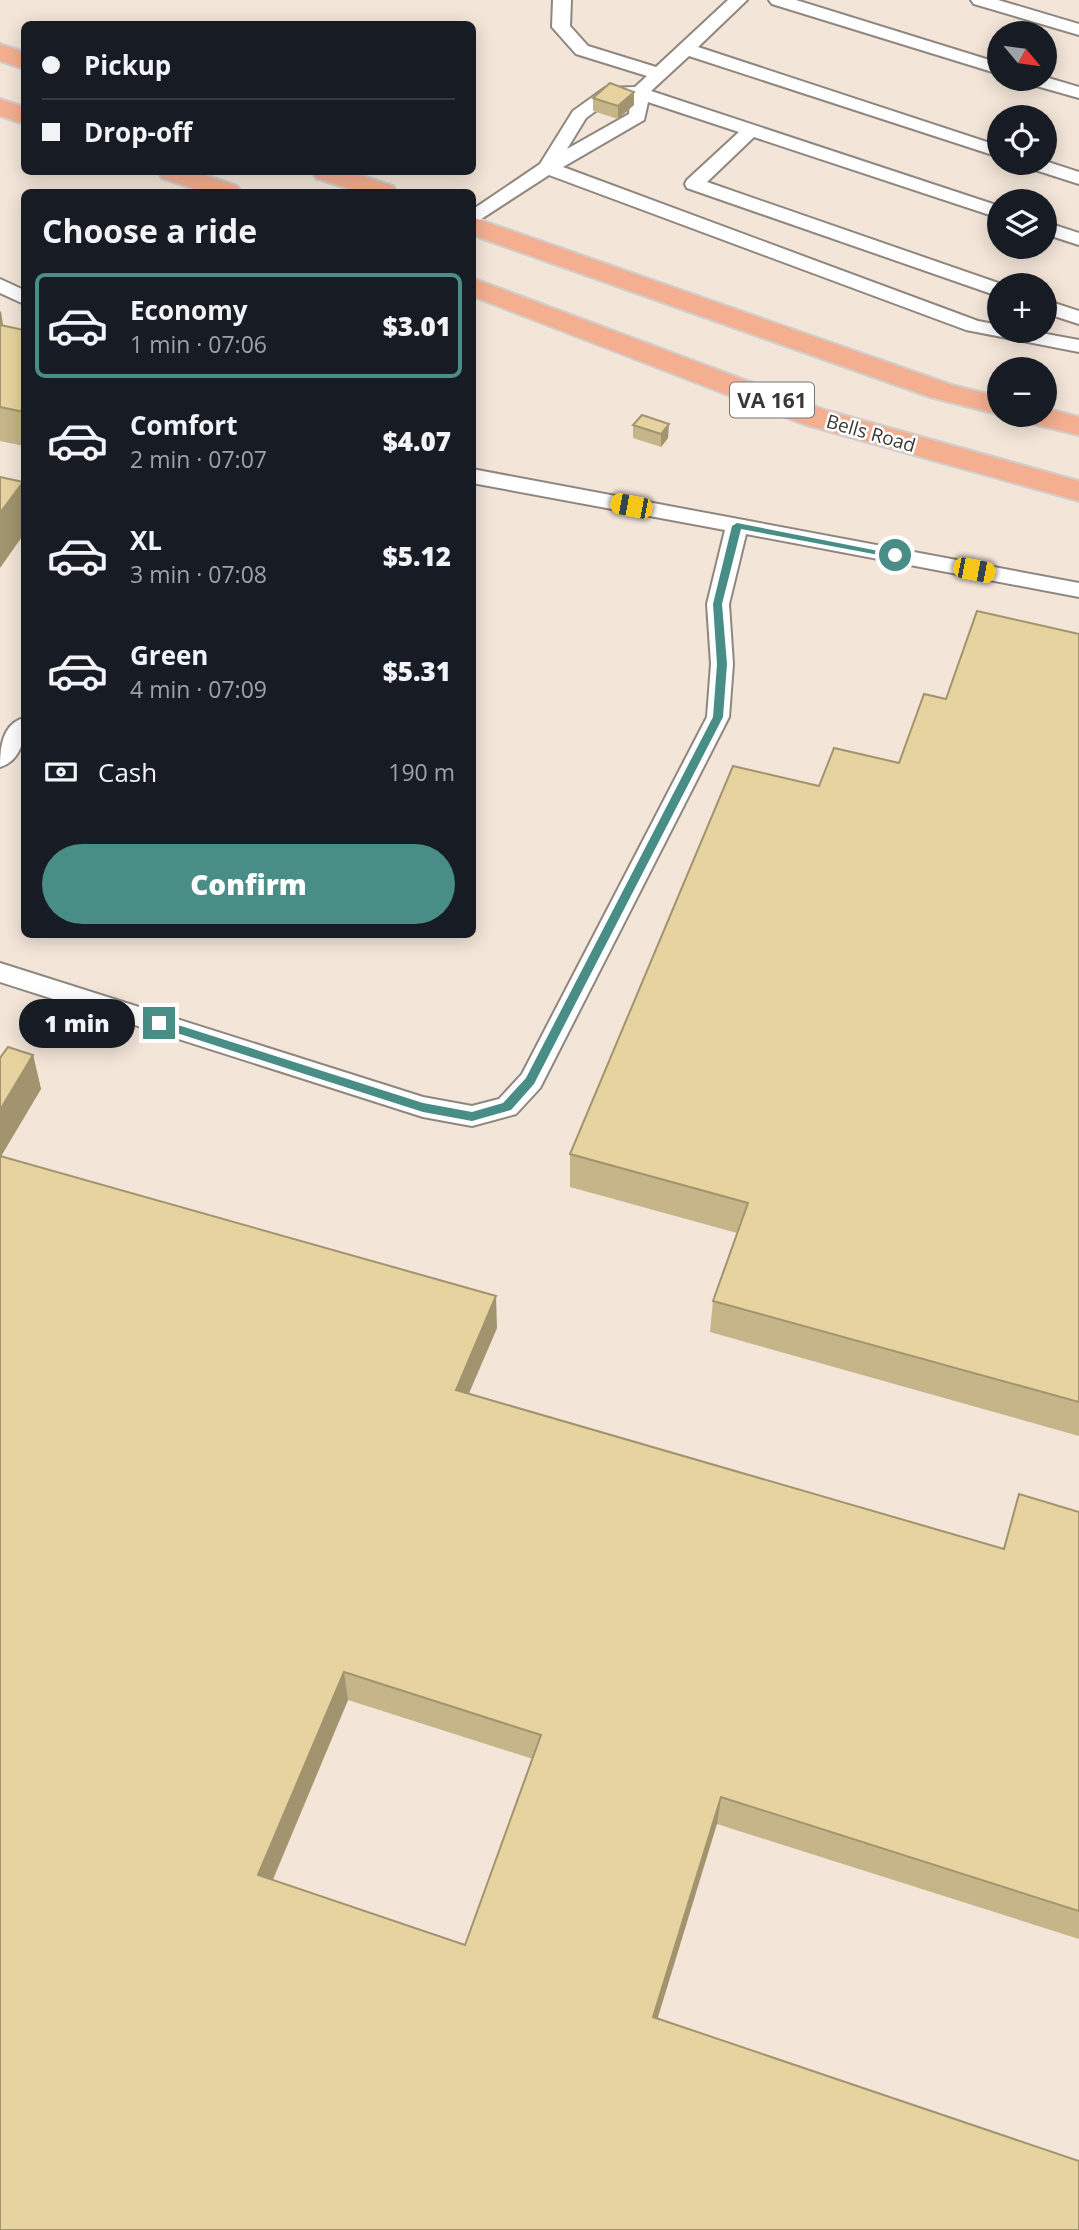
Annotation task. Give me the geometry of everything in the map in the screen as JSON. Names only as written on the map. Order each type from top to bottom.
[{"type":"main road","points":[[0,52],[21,60]]},
{"type":"main road","points":[[0,107],[21,115]]},
{"type":"main road","points":[[180,175],[219,189]]},
{"type":"main road","points":[[335,175],[374,189]]},
{"type":"main road","name":"VA 161","points":[[476,226],[928,387],[987,403]]},
{"type":"main road","name":"Bells Road","points":[[476,288],[814,417],[1079,491]]},
{"type":"main road","points":[[1057,420],[1079,426]]},
{"type":"lane","points":[[562,0],[561,27],[582,50],[659,74]]},
{"type":"lane","points":[[476,216],[547,168],[638,116],[639,93],[738,0]]},
{"type":"lane","points":[[778,0],[987,65]]},
{"type":"lane","points":[[980,0],[1079,30]]},
{"type":"lane","points":[[685,49],[987,148]]},
{"type":"lane","points":[[1057,86],[1079,93]]},
{"type":"lane","points":[[547,168],[579,115],[611,92],[639,93],[987,208]]},
{"type":"lane","points":[[751,130],[694,184],[987,286]]},
{"type":"lane","points":[[547,168],[973,326],[987,329]]},
{"type":"lane","points":[[1057,171],[1079,178]]},
{"type":"lane","points":[[1057,232],[1079,239]]},
{"type":"lane","points":[[0,285],[21,296]]},
{"type":"lane","points":[[1057,310],[1079,318]]},
{"type":"lane","points":[[1057,342],[1079,346]]},
{"type":"lane","points":[[476,477],[1079,590]]},
{"type":"lane","points":[[0,972],[423,1107],[472,1116],[507,1107],[530,1081],[718,717],[722,664],[718,604],[737,526]]},
{"type":"lane","points":[[0,759],[21,730]]},
{"type":"shaded area","points":[[0,0],[1079,0],[1079,2230],[0,2230]]},
{"type":"building","points":[[610,83],[634,92],[618,106],[593,98]]},
{"type":"building","points":[[0,325],[21,329],[21,411],[0,407]]},
{"type":"building","points":[[642,415],[669,424],[661,434],[633,425]]},
{"type":"building","points":[[0,477],[21,482],[21,485],[0,513]]},
{"type":"building","points":[[977,611],[1079,634],[1079,1402],[713,1301],[748,1203],[570,1154],[733,766],[819,786],[834,748],[899,763],[924,694],[946,699]]},
{"type":"building","points":[[8,1047],[33,1055],[0,1110],[0,1058]]},
{"type":"building","points":[[0,1156],[496,1296],[456,1390],[1004,1549],[1019,1494],[1079,1512],[1079,1911],[721,1797],[653,2017],[1079,2161],[1079,2230],[0,2230]],"holes":[[[344,1672],[541,1735],[465,1945],[258,1875]]]},
{"type":"route","points":[[159,1023],[423,1107],[472,1116],[507,1107],[530,1081],[718,717],[722,664],[718,604],[737,526],[895,555]]}]
